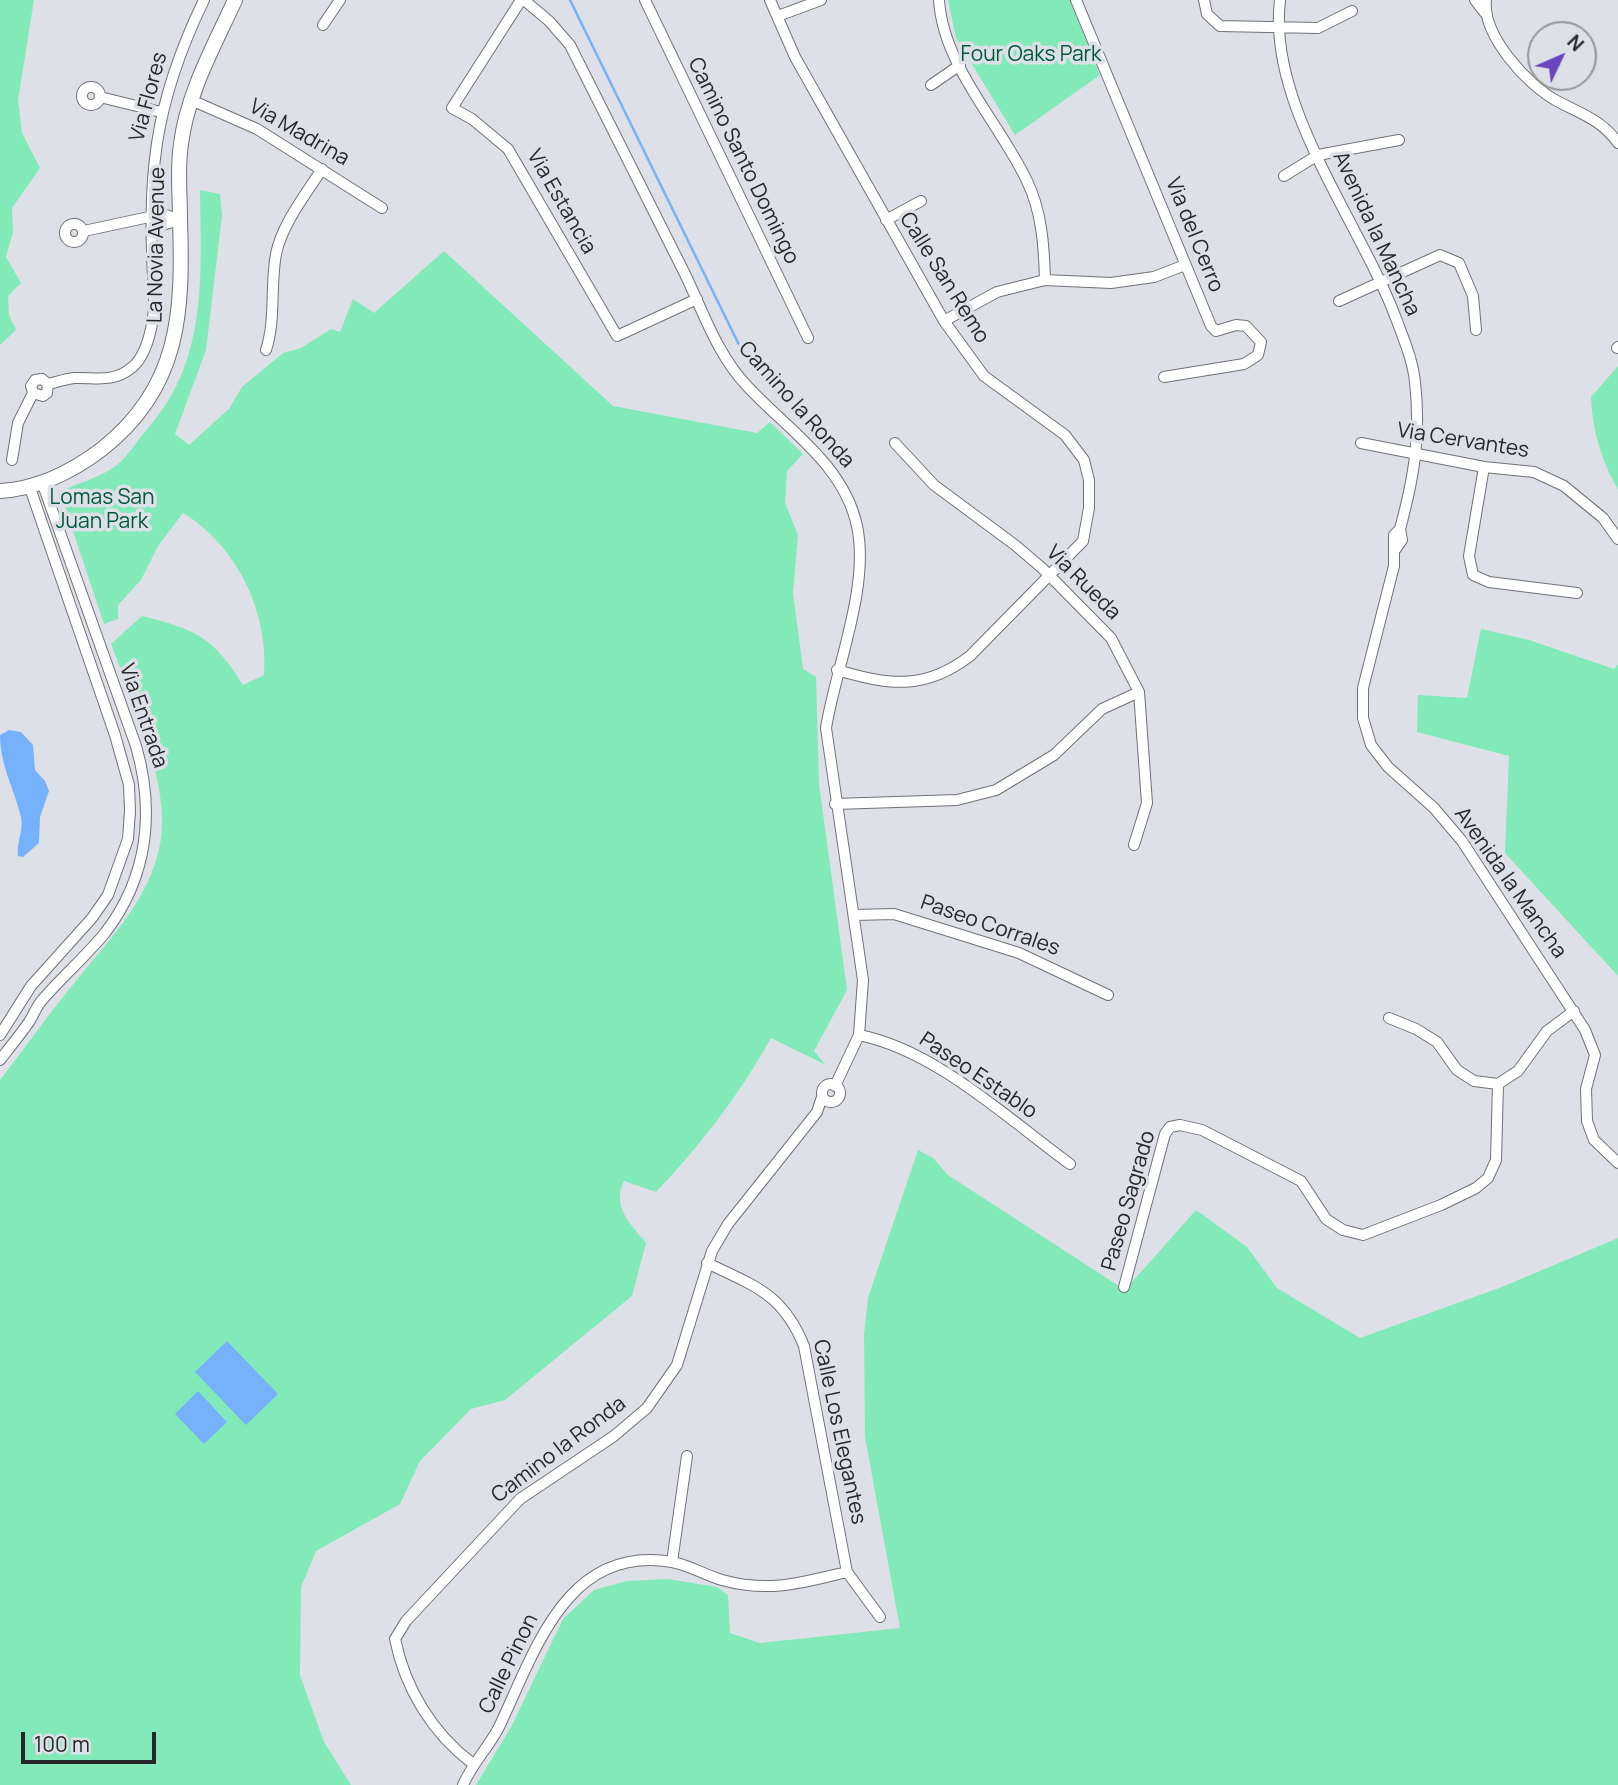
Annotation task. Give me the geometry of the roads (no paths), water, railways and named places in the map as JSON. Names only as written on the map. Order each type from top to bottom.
[{"type":"main road","name":"La Novia Avenue","points":[[0,491],[35,484],[87,461],[133,420],[153,391],[170,358],[179,320],[181,144],[191,100],[235,0]]},
{"type":"street","name":"Via Flores","points":[[12,460],[18,423],[33,393],[43,396],[47,393],[48,384],[71,378],[108,380],[132,368],[147,342],[154,306],[150,219],[153,161],[161,112],[170,78],[204,0]]},
{"type":"street","points":[[323,25],[340,0]]},
{"type":"street","name":"Via Estancia","points":[[522,0],[452,108],[472,119],[508,149],[617,336],[697,299]]},
{"type":"street","name":"Camino la Ronda","points":[[472,1763],[435,1729],[399,1660],[395,1639],[406,1621],[520,1499],[614,1436],[647,1408],[677,1365],[707,1263],[728,1224],[827,1100],[825,1087],[835,1086],[859,1035],[863,980],[835,804],[826,728],[836,670],[850,623],[860,569],[858,528],[850,499],[817,453],[729,365],[570,45],[549,21],[522,0]]},
{"type":"street","name":"Camino Santo Domingo","points":[[645,0],[808,338]]},
{"type":"street","name":"Calle San Remo","points":[[770,0],[794,57],[944,321],[984,376],[1066,435],[1084,460],[1089,480],[1089,508],[1083,541],[970,656],[940,676],[912,683],[885,681],[836,670]]},
{"type":"street","points":[[778,16],[821,0]]},
{"type":"street","points":[[939,0],[940,22],[960,65],[1028,182],[1044,236],[1045,280]]},
{"type":"street","name":"Via del Cerro","points":[[1076,0],[1211,327],[1216,331],[1236,325],[1246,326],[1261,342],[1258,355],[1244,364],[1164,377]]},
{"type":"street","points":[[1204,0],[1208,14],[1220,26],[1318,28],[1352,11]]},
{"type":"street","name":"Avenida la Mancha","points":[[1280,0],[1278,27],[1288,86],[1318,155],[1381,281],[1407,348],[1415,380],[1418,455],[1401,528],[1402,540],[1395,550],[1377,641],[1363,688],[1363,718],[1371,745],[1388,767],[1434,808],[1462,841],[1574,1011],[1595,1055],[1586,1089],[1587,1121],[1594,1140],[1618,1163]]},
{"type":"street","points":[[1475,0],[1485,13]]},
{"type":"street","points":[[1486,0],[1485,13],[1490,30],[1525,75],[1555,100],[1586,113],[1609,130],[1618,143]]},
{"type":"street","points":[[932,85],[960,65]]},
{"type":"street","points":[[100,97],[161,112]]},
{"type":"street","name":"Via Madrina","points":[[191,100],[239,120],[382,208]]},
{"type":"street","points":[[1284,176],[1318,155],[1399,140]]},
{"type":"street","points":[[266,351],[271,334],[276,253],[286,229],[322,169]]},
{"type":"street","points":[[886,220],[921,201]]},
{"type":"street","points":[[84,231],[150,219],[162,225],[180,220]]},
{"type":"street","points":[[1339,301],[1440,255],[1459,263],[1473,296],[1476,330]]},
{"type":"street","points":[[944,321],[997,292],[1045,280],[1111,283],[1154,277],[1185,265]]},
{"type":"street","name":"Via Rueda","points":[[895,443],[934,485],[1015,544],[1111,638],[1139,692],[1147,803],[1135,845]]},
{"type":"street","name":"Via Cervantes","points":[[1362,443],[1483,467],[1534,472],[1564,486],[1603,518],[1618,539]]},
{"type":"street","points":[[1483,467],[1469,556],[1473,575],[1489,582],[1577,593]]},
{"type":"street","name":"Via Entrada","points":[[0,1060],[32,1018],[40,1002],[104,934],[121,910],[140,866],[148,818],[144,773],[90,640],[35,484]]},
{"type":"street","name":"Via Entrada","points":[[0,1035],[31,986],[92,918],[108,895],[128,839],[129,785],[90,640]]},
{"type":"street","points":[[835,804],[957,800],[996,790],[1054,755],[1102,709],[1139,692]]},
{"type":"street","name":"Paseo Corrales","points":[[854,915],[894,914],[1019,953],[1108,995]]},
{"type":"street","points":[[16,1009],[32,1018]]},
{"type":"street","points":[[1389,1018],[1437,1042],[1457,1070],[1474,1081],[1498,1084],[1518,1071],[1547,1031],[1574,1011]]},
{"type":"street","name":"Paseo Establo","points":[[859,1035],[902,1047],[942,1070],[1069,1164]]},
{"type":"street","name":"Paseo Sagrado","points":[[1124,1287],[1165,1134],[1170,1127],[1181,1125],[1202,1130],[1301,1181],[1326,1219],[1343,1230],[1363,1235],[1441,1205],[1476,1188],[1488,1178],[1496,1160],[1498,1084]]},
{"type":"street","name":"Calle Los Elegantes","points":[[707,1263],[760,1287],[781,1306],[797,1329],[804,1346],[848,1573]]},
{"type":"street","points":[[672,1562],[687,1456]]},
{"type":"street","name":"Calle Pinon","points":[[463,1785],[472,1763],[497,1731],[544,1630],[562,1604],[586,1581],[615,1566],[672,1562],[719,1579],[758,1587],[780,1588],[848,1573]]},
{"type":"street","points":[[848,1573],[880,1617]]},
{"type":"water","points":[[9,730],[21,732],[33,745],[35,770],[45,781],[49,791],[40,817],[39,843],[23,857],[18,856],[21,817],[1,746],[0,735]]},
{"type":"water","points":[[227,1341],[278,1394],[246,1425],[195,1372]]},
{"type":"water","points":[[198,1391],[227,1422],[204,1444],[175,1414]]},
{"type":"waterway","points":[[570,0],[745,357]]},
{"type":"park label","name":"Four Oaks Park","points":[[1031,55]]},
{"type":"park label","name":"Lomas San Juan Park","points":[[102,510]]}]
